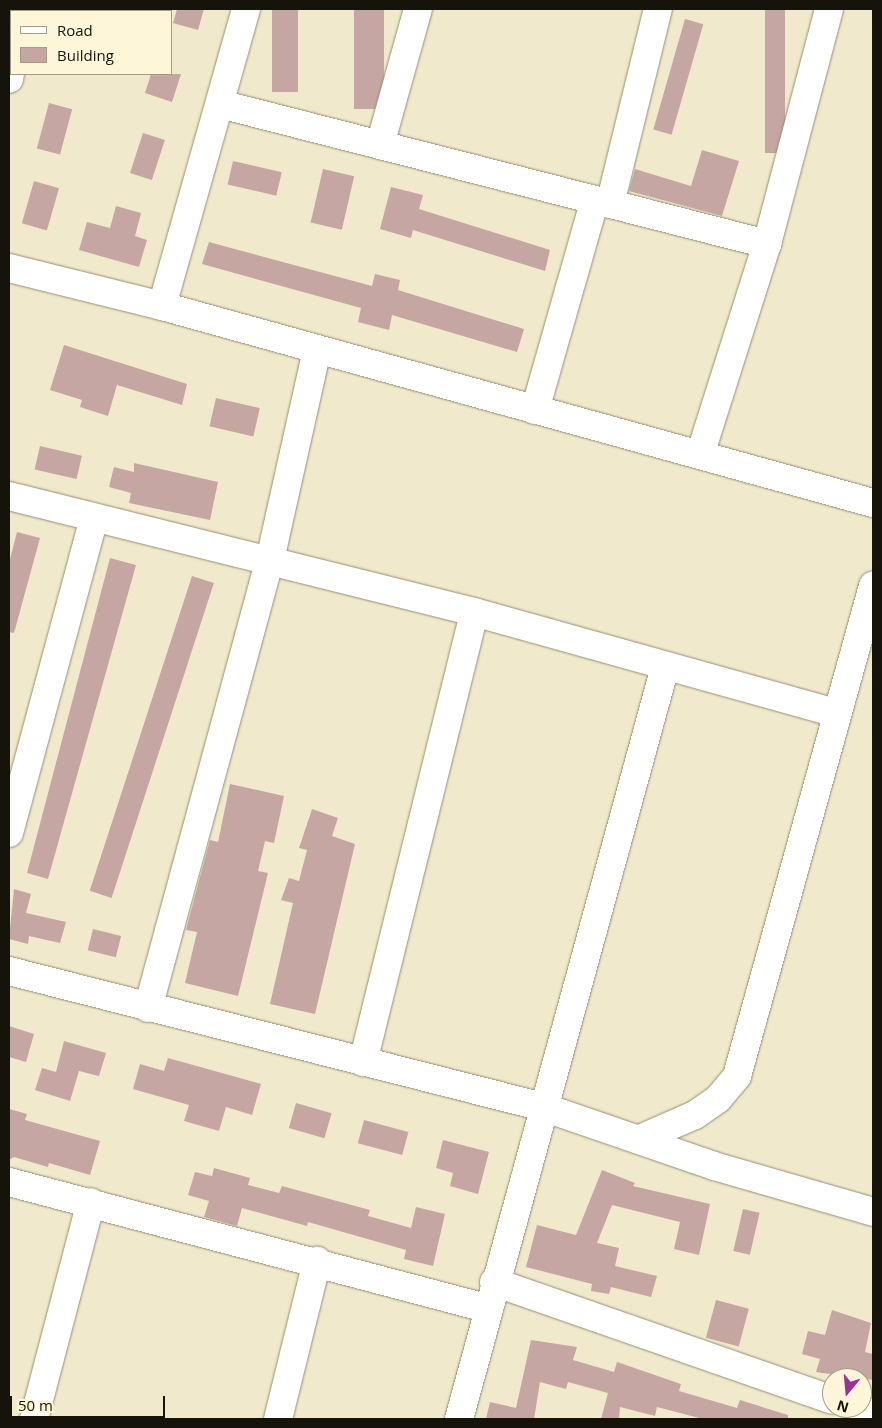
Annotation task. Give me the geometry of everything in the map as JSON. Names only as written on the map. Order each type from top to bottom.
[{"type":"street","points":[[162,306],[246,9]]},
{"type":"street","points":[[380,144],[418,9]]},
{"type":"street","points":[[535,410],[603,202],[658,9]]},
{"type":"street","points":[[700,455],[768,244],[829,9]]},
{"type":"street","points":[[220,104],[768,244]]},
{"type":"street","points":[[9,268],[162,306],[873,503]]},
{"type":"street","points":[[148,1008],[270,560],[318,350]]},
{"type":"street","points":[[9,496],[474,612],[665,667],[836,713]]},
{"type":"street","points":[[9,833],[94,518]]},
{"type":"street","points":[[642,1138],[695,1115],[718,1099],[737,1076],[836,713],[873,586]]},
{"type":"street","points":[[363,1062],[474,612]]},
{"type":"street","points":[[459,1419],[486,1308],[665,667]]},
{"type":"street","points":[[9,970],[148,1008],[543,1107],[642,1138],[724,1169],[873,1212]]},
{"type":"street","points":[[9,1182],[317,1261],[486,1308]]},
{"type":"street","points":[[34,1419],[91,1202]]},
{"type":"street","points":[[278,1419],[317,1261]]},
{"type":"street","points":[[494,1282],[822,1397]]},
{"type":"building","points":[[177,9],[204,9],[198,30],[173,23]]},
{"type":"building","points":[[272,9],[298,9],[298,92],[272,92]]},
{"type":"building","points":[[354,9],[384,9],[384,109],[354,109]]},
{"type":"building","points":[[765,9],[785,9],[785,153],[765,153]]},
{"type":"building","points":[[685,19],[703,24],[672,135],[653,130]]},
{"type":"building","points":[[181,74],[172,102],[145,93],[151,75]]},
{"type":"building","points":[[49,103],[72,109],[60,155],[37,148]]},
{"type":"building","points":[[143,133],[165,140],[152,180],[130,173]]},
{"type":"building","points":[[702,150],[739,161],[722,216],[629,191],[635,169],[691,186]]},
{"type":"building","points":[[233,161],[282,172],[276,196],[228,184]]},
{"type":"building","points":[[323,169],[354,176],[342,230],[311,223]]},
{"type":"building","points":[[34,181],[59,188],[47,230],[22,223]]},
{"type":"building","points":[[391,187],[423,195],[419,209],[550,250],[545,271],[413,230],[411,238],[380,229]]},
{"type":"building","points":[[116,206],[141,213],[135,236],[147,240],[139,267],[79,250],[87,222],[110,228]]},
{"type":"building","points":[[209,242],[372,286],[375,274],[400,280],[398,290],[524,329],[517,352],[392,315],[389,330],[358,322],[361,308],[202,264]]},
{"type":"building","points":[[64,345],[187,384],[182,405],[117,385],[108,416],[80,407],[82,400],[50,390]]},
{"type":"building","points":[[216,398],[260,408],[253,436],[209,426]]},
{"type":"building","points":[[40,446],[82,456],[76,479],[35,469]]},
{"type":"building","points":[[134,463],[218,482],[210,520],[129,503],[131,493],[109,487],[114,467],[134,472]]},
{"type":"building","points":[[17,532],[40,538],[14,633],[9,632],[9,563]]},
{"type":"building","points":[[110,558],[136,565],[48,879],[27,873]]},
{"type":"building","points":[[192,576],[214,583],[112,898],[90,891]]},
{"type":"building","points":[[230,784],[284,796],[274,843],[265,841],[258,871],[268,873],[238,996],[185,983],[197,932],[186,930],[210,840],[218,842]]},
{"type":"building","points":[[312,809],[338,818],[332,836],[355,844],[315,1014],[270,1004],[293,903],[281,900],[289,878],[299,881],[307,850],[299,848]]},
{"type":"building","points":[[14,889],[31,894],[26,913],[66,922],[60,943],[29,936],[28,944],[9,939]]},
{"type":"building","points":[[93,929],[121,936],[116,957],[88,950]]},
{"type":"building","points":[[9,1026],[34,1034],[26,1062],[9,1057]]},
{"type":"building","points":[[64,1041],[106,1053],[99,1076],[79,1071],[70,1101],[35,1090],[42,1068],[56,1072]]},
{"type":"building","points":[[168,1058],[261,1084],[252,1115],[226,1107],[219,1131],[184,1121],[189,1105],[133,1089],[140,1064],[164,1071]]},
{"type":"building","points":[[296,1103],[332,1113],[324,1138],[289,1128]]},
{"type":"building","points":[[9,1109],[27,1114],[25,1120],[100,1141],[90,1175],[49,1163],[48,1167],[14,1157],[9,1160]]},
{"type":"building","points":[[364,1120],[408,1132],[402,1155],[358,1143]]},
{"type":"building","points":[[443,1140],[489,1152],[478,1194],[450,1186],[453,1173],[436,1168]]},
{"type":"building","points":[[214,1168],[250,1178],[248,1185],[279,1193],[282,1186],[370,1210],[368,1216],[411,1228],[416,1207],[445,1214],[433,1266],[404,1259],[406,1250],[308,1222],[307,1226],[242,1208],[237,1226],[204,1217],[209,1201],[188,1195],[195,1172],[212,1176]]},
{"type":"building","points":[[602,1170],[635,1183],[633,1186],[710,1204],[699,1255],[674,1249],[680,1222],[612,1205],[597,1243],[619,1248],[615,1266],[657,1276],[651,1297],[611,1287],[609,1294],[591,1291],[592,1284],[526,1267],[537,1225],[576,1235]]},
{"type":"building","points":[[743,1209],[760,1213],[750,1255],[733,1251]]},
{"type":"building","points":[[716,1300],[749,1309],[739,1346],[706,1338]]},
{"type":"building","points":[[832,1310],[871,1323],[865,1352],[873,1354],[873,1380],[872,1368],[822,1368],[822,1373],[816,1372],[820,1359],[802,1354],[808,1331],[825,1335]]},
{"type":"building","points":[[531,1340],[577,1347],[573,1360],[614,1372],[617,1362],[681,1384],[679,1391],[737,1408],[740,1400],[788,1415],[788,1419],[703,1419],[657,1407],[655,1416],[620,1407],[619,1419],[601,1419],[608,1393],[568,1382],[566,1389],[540,1382],[534,1419],[486,1419],[490,1402],[516,1408]]}]
